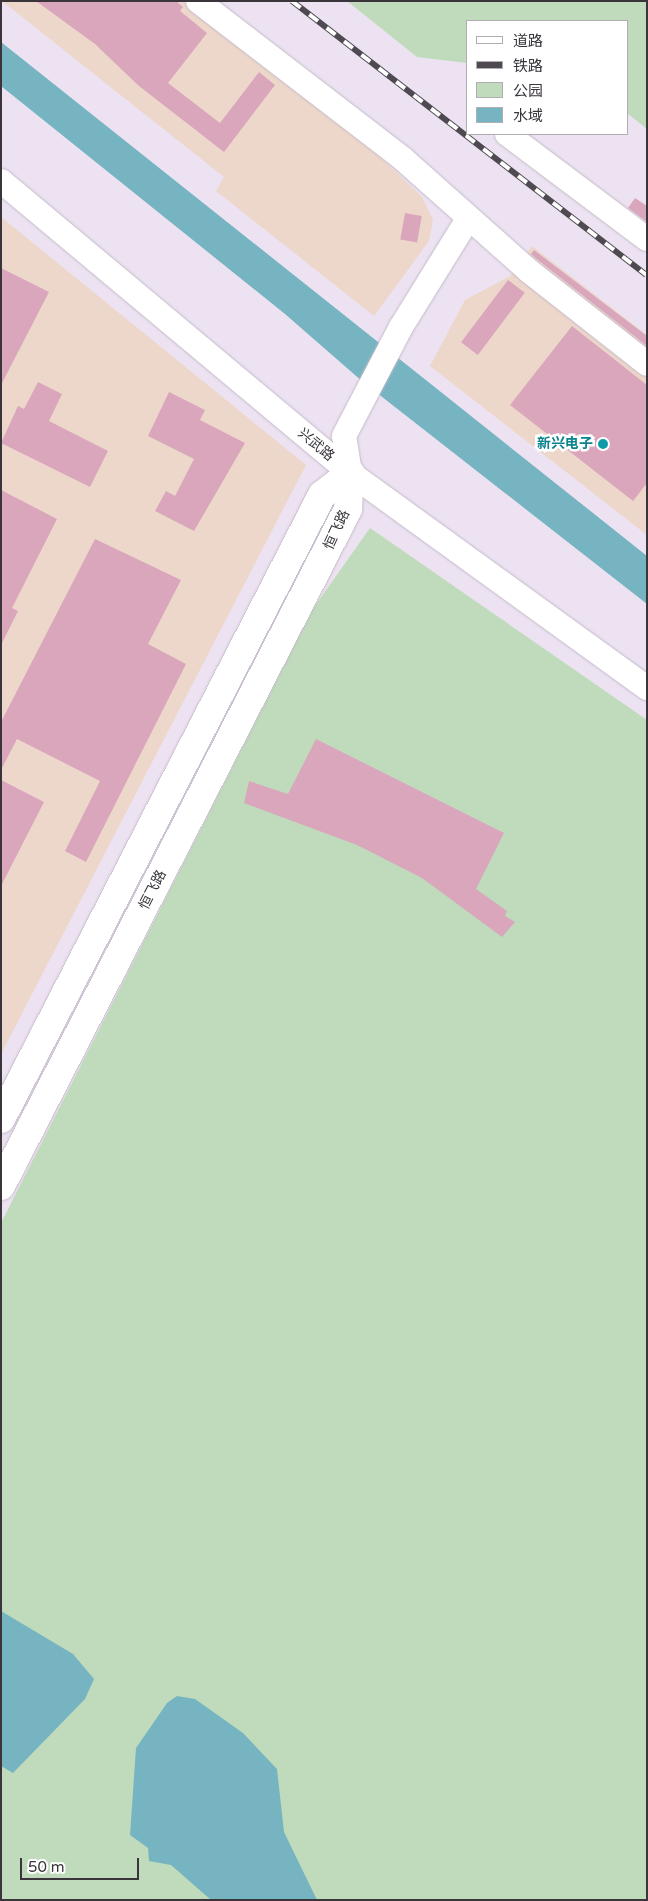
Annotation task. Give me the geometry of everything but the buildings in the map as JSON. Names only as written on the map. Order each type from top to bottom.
[{"type":"main road","name":"恒飞路","points":[[1,1119],[322,495],[350,473]]},
{"type":"main road","name":"恒飞路","points":[[1,1186],[348,509],[350,473]]},
{"type":"street","points":[[198,1],[402,159],[468,219],[647,364]]},
{"type":"street","points":[[508,135],[647,239]]},
{"type":"street","name":"兴武路","points":[[1,181],[350,473],[647,688]]},
{"type":"street","points":[[350,473],[344,436],[401,328],[468,219]]},
{"type":"shaded area","points":[[2,1],[186,1],[372,149],[422,197],[433,220],[429,241],[374,316],[216,191],[224,177]]},
{"type":"shaded area","points":[[1,217],[306,465],[1,1054]]},
{"type":"shaded area","points":[[532,246],[647,335],[647,535],[430,366],[465,300],[510,276]]},
{"type":"green space","points":[[347,1],[647,1],[647,129],[628,114],[628,20],[466,20],[466,63],[417,57]]},
{"type":"green space","points":[[370,528],[647,720],[647,1900],[1,1900],[1,1223],[312,610]]},
{"type":"water","points":[[1,42],[647,556],[647,604],[363,382],[285,314],[1,86]]},
{"type":"water","points":[[1,1611],[73,1654],[94,1679],[85,1699],[13,1773],[1,1766]]},
{"type":"water","points":[[177,1696],[195,1699],[243,1733],[277,1769],[284,1832],[317,1900],[211,1900],[171,1865],[149,1861],[148,1848],[130,1835],[136,1748],[167,1703]]},
{"type":"railway","points":[[292,1],[647,275]]},
{"type":"place","name":"新兴电子","points":[[603,444]]}]
